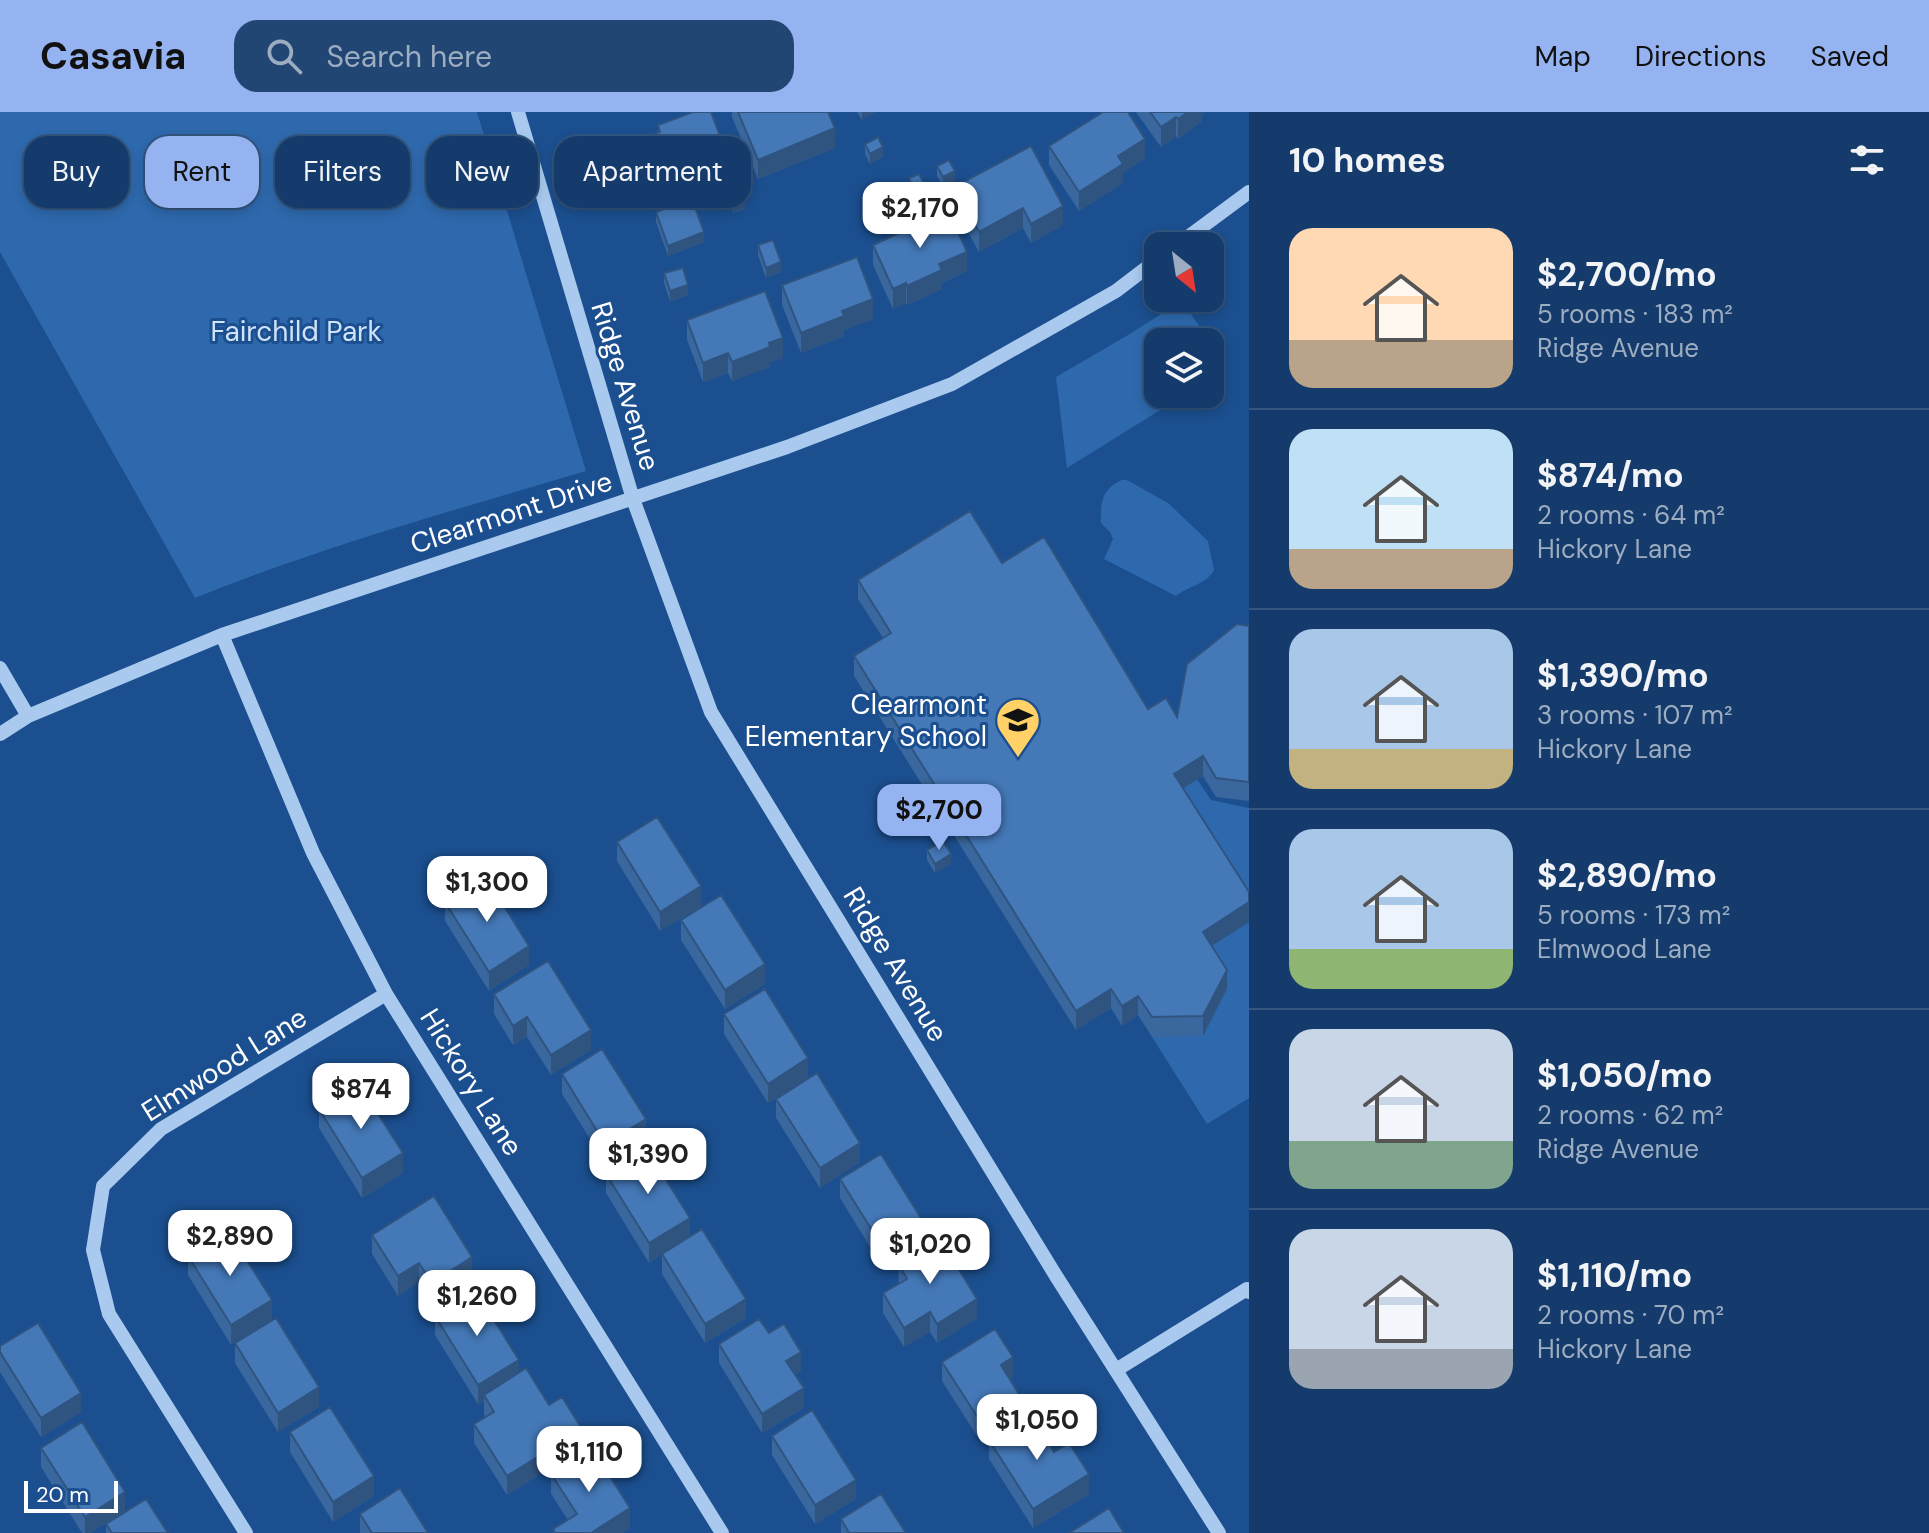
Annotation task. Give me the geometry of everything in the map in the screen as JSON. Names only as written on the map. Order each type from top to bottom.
[{"type":"street","name":"Ridge Avenue","points":[[518,112],[633,499],[711,712],[1056,1276],[1219,1533]]},
{"type":"street","points":[[1195,232],[1249,192]]},
{"type":"street","name":"Clearmont Drive","points":[[0,734],[28,716],[222,635],[787,447],[952,384],[1116,291],[1144,270]]},
{"type":"street","name":"Hickory Lane","points":[[222,635],[313,853],[386,994],[722,1533]]},
{"type":"street","points":[[0,668],[28,716]]},
{"type":"street","name":"Elmwood Lane","points":[[246,1533],[109,1314],[93,1250],[103,1186],[161,1129],[386,994]]},
{"type":"street","points":[[1116,1370],[1248,1289]]},
{"type":"green space","name":"Fairchild Park","points":[[0,112],[477,112],[484,136],[426,136],[426,208],[506,208],[586,471],[340,546],[195,598],[0,252]]},
{"type":"green space","points":[[1165,312],[1190,312],[1200,328],[1144,328],[1144,408],[1163,408],[1067,468],[1056,377]]},
{"type":"green space","points":[[1122,480],[1168,503],[1208,541],[1214,570],[1211,575],[1176,596],[1104,559],[1113,539],[1101,523],[1102,503],[1110,487]]},
{"type":"green space","points":[[1197,779],[1211,800],[1249,808],[1249,912],[1174,794]]},
{"type":"green space","points":[[1249,922],[1249,1098],[1207,1124],[1152,1037],[1203,951]]},
{"type":"building","points":[[693,112],[711,112],[720,136],[649,136],[660,132],[658,125]]},
{"type":"building","points":[[738,112],[828,112],[835,128],[758,160],[751,136],[748,136]]},
{"type":"building","points":[[1103,112],[1128,112],[1145,139],[1118,156],[1123,164],[1079,192],[1049,146]]},
{"type":"building","points":[[1150,112],[1188,112],[1161,127]]},
{"type":"building","points":[[878,137],[883,147],[870,154],[865,144]]},
{"type":"building","points":[[1031,146],[1063,206],[1031,224],[1023,208],[979,232],[954,187]]},
{"type":"building","points":[[949,160],[955,171],[943,177],[937,166]]},
{"type":"building","points":[[919,174],[926,187],[915,192],[909,178]]},
{"type":"building","points":[[667,208],[695,208],[704,232],[668,246],[656,212]]},
{"type":"building","points":[[948,210],[967,252],[939,264],[942,270],[893,289],[873,245]]},
{"type":"building","points":[[773,240],[781,262],[766,268],[758,245]]},
{"type":"building","points":[[857,257],[873,299],[842,311],[844,316],[801,333],[782,285]]},
{"type":"building","points":[[683,268],[688,285],[670,291],[664,273]]},
{"type":"building","points":[[765,291],[783,338],[769,343],[770,347],[732,362],[728,353],[703,363],[687,320]]},
{"type":"building","points":[[970,511],[1002,563],[1044,537],[1148,709],[1166,698],[1177,717],[1187,664],[1237,624],[1249,626],[1249,782],[1216,778],[1203,756],[1174,774],[1249,892],[1249,902],[1203,932],[1227,970],[1203,1016],[1152,1017],[1138,996],[1122,1006],[1111,989],[1076,1011],[854,656],[891,633],[858,580]]},
{"type":"building","points":[[657,817],[701,886],[660,912],[617,842]]},
{"type":"building","points":[[943,841],[951,854],[935,864],[927,850]]},
{"type":"building","points":[[486,877],[529,946],[489,972],[445,902]]},
{"type":"building","points":[[721,895],[765,964],[725,990],[681,920]]},
{"type":"building","points":[[548,961],[591,1030],[551,1055],[527,1017],[513,1026],[494,994]]},
{"type":"building","points":[[765,989],[808,1058],[768,1084],[724,1014]]},
{"type":"building","points":[[602,1049],[646,1119],[605,1144],[562,1074]]},
{"type":"building","points":[[817,1073],[860,1143],[820,1168],[776,1099]]},
{"type":"building","points":[[359,1084],[403,1153],[362,1178],[319,1109]]},
{"type":"building","points":[[646,1148],[690,1218],[649,1243],[606,1174]]},
{"type":"building","points":[[881,1154],[924,1223],[883,1248],[840,1179]]},
{"type":"building","points":[[434,1196],[472,1257],[432,1283],[419,1263],[398,1276],[372,1235]]},
{"type":"building","points":[[702,1229],[746,1299],[705,1324],[662,1254]]},
{"type":"building","points":[[228,1230],[272,1300],[231,1325],[188,1256]]},
{"type":"building","points":[[939,1237],[977,1299],[937,1324],[930,1312],[904,1328],[883,1293],[907,1279],[898,1263]]},
{"type":"building","points":[[475,1290],[519,1360],[478,1385],[435,1316]]},
{"type":"building","points":[[276,1318],[319,1387],[278,1413],[235,1343]]},
{"type":"building","points":[[759,1319],[769,1333],[784,1324],[801,1352],[786,1361],[804,1388],[762,1414],[719,1344]]},
{"type":"building","points":[[38,1323],[81,1393],[41,1418],[0,1352],[0,1346]]},
{"type":"building","points":[[995,1329],[1013,1357],[1001,1365],[1022,1399],[982,1424],[942,1362]]},
{"type":"building","points":[[526,1368],[549,1405],[562,1397],[582,1429],[507,1476],[474,1424],[494,1412],[484,1395]]},
{"type":"building","points":[[330,1407],[374,1476],[333,1502],[290,1432]]},
{"type":"building","points":[[812,1410],[856,1480],[815,1505],[772,1436]]},
{"type":"building","points":[[1031,1415],[1054,1452],[1069,1443],[1089,1474],[1033,1509],[989,1440]]},
{"type":"building","points":[[82,1422],[125,1492],[85,1517],[41,1448]]},
{"type":"building","points":[[592,1448],[630,1508],[591,1533],[555,1533],[553,1529],[577,1514],[551,1474]]},
{"type":"building","points":[[400,1488],[428,1533],[372,1533],[360,1514]]},
{"type":"building","points":[[881,1494],[906,1533],[849,1533],[841,1519]]},
{"type":"building","points":[[146,1499],[168,1533],[112,1533],[106,1524]]},
{"type":"building","points":[[1109,1508],[1124,1533],[1069,1533]]},
{"type":"place","name":"Clearmont Elementary School","points":[[1018,759]]}]
